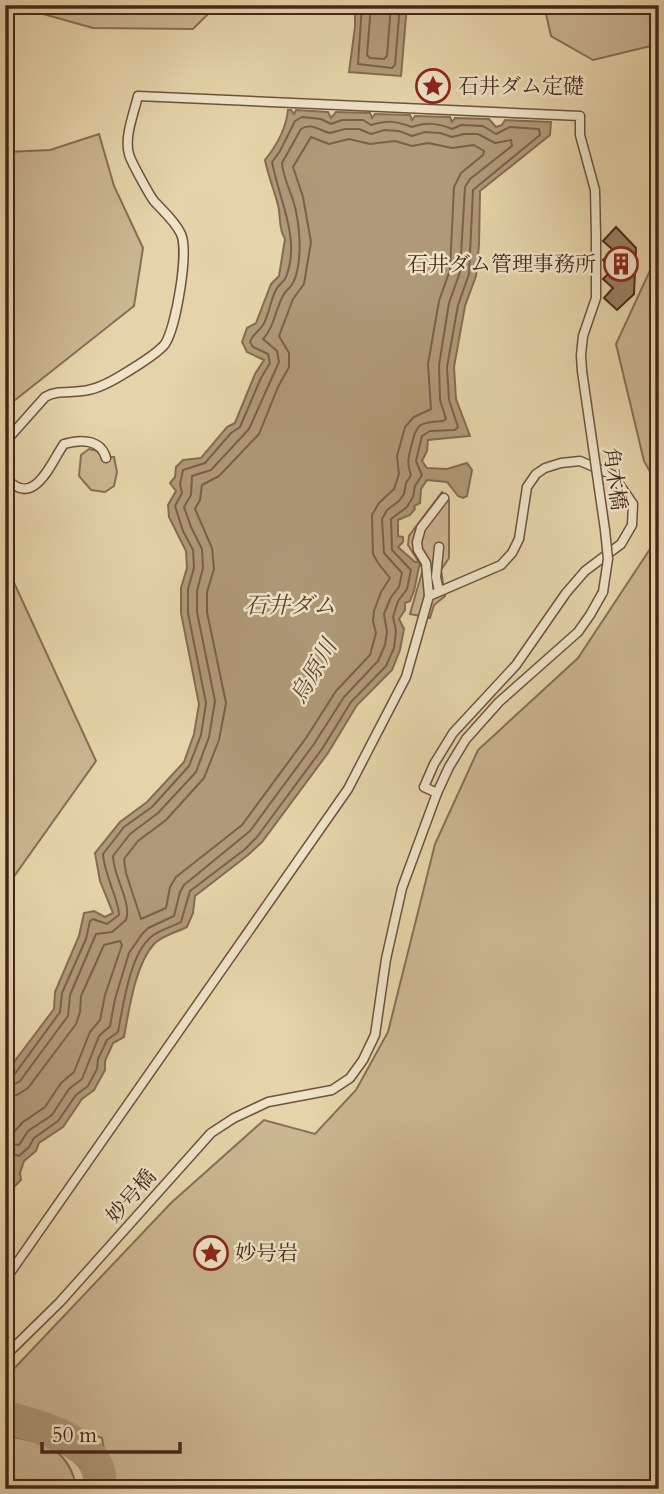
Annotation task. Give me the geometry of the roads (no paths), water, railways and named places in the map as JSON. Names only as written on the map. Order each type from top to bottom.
[{"type":"lane","name":"角木橋","points":[[5,442],[45,397],[52,393],[99,388],[162,347],[170,332],[179,299],[181,266],[185,252],[181,234],[151,198],[128,151],[138,96],[580,116],[580,135],[595,190],[596,236],[596,298],[583,336],[580,355],[608,559],[603,592]]},
{"type":"lane","points":[[5,477],[22,488],[39,484],[46,477],[64,444],[76,440],[86,440],[98,445],[106,453],[106,458]]},
{"type":"lane","points":[[429,596],[501,565],[512,553],[519,539],[527,487],[536,474],[545,468],[580,461],[613,475],[633,504],[632,525],[621,544],[585,571],[528,650],[453,733],[424,787],[437,793]]},
{"type":"lane","points":[[5,1280],[348,789],[406,677],[429,596],[426,563],[418,550],[417,542],[421,528],[444,498]]},
{"type":"lane","points":[[439,547],[436,577],[439,592]]},
{"type":"lane","name":"妙号橋","points":[[5,1356],[43,1321],[211,1133],[268,1102],[332,1090],[350,1078],[363,1060],[375,1035],[386,959],[402,888],[437,793],[466,739],[499,702],[578,632],[603,592]]},
{"type":"water","points":[[355,5],[407,5],[401,76],[349,72]]},
{"type":"water","name":"石井ダム","points":[[288,110],[294,114],[296,110],[328,112],[331,118],[336,112],[370,113],[372,118],[375,114],[410,115],[412,120],[415,116],[450,117],[452,122],[455,118],[489,119],[496,127],[502,125],[505,120],[551,122],[550,135],[480,191],[476,276],[465,306],[454,367],[456,399],[470,436],[428,440],[422,461],[427,468],[447,469],[467,463],[472,470],[467,496],[458,496],[447,482],[427,480],[421,489],[420,503],[414,506],[415,509],[410,515],[398,520],[398,536],[403,537],[403,542],[398,547],[415,562],[420,562],[414,591],[410,601],[405,603],[405,610],[399,619],[404,629],[392,670],[357,705],[328,753],[262,842],[195,896],[193,913],[187,927],[157,941],[147,953],[137,976],[124,1037],[113,1043],[105,1061],[105,1070],[94,1090],[82,1099],[63,1127],[39,1143],[36,1151],[24,1161],[21,1180],[5,1196],[5,1185],[10,1184],[10,1181],[5,1181],[5,1166],[10,1166],[5,1147],[5,1074],[54,1009],[55,992],[79,936],[84,913],[94,911],[105,917],[113,913],[100,881],[95,853],[120,822],[147,802],[184,762],[194,734],[199,704],[181,613],[181,588],[187,568],[186,551],[169,517],[168,505],[176,491],[170,483],[175,477],[176,467],[183,460],[201,458],[227,427],[235,423],[255,374],[264,360],[247,352],[242,342],[247,328],[256,323],[271,284],[279,276],[285,239],[265,160],[280,136]]},
{"type":"waterway","name":"烏原川","points":[[5,1417],[51,1432],[82,1448],[93,1460],[99,1473],[99,1489]]},
{"type":"place","name":"石井ダム定礎","points":[[433,86]]},
{"type":"place","name":"石井ダム管理事務所","points":[[621,264]]},
{"type":"place","name":"妙号岩","points":[[211,1253]]}]
